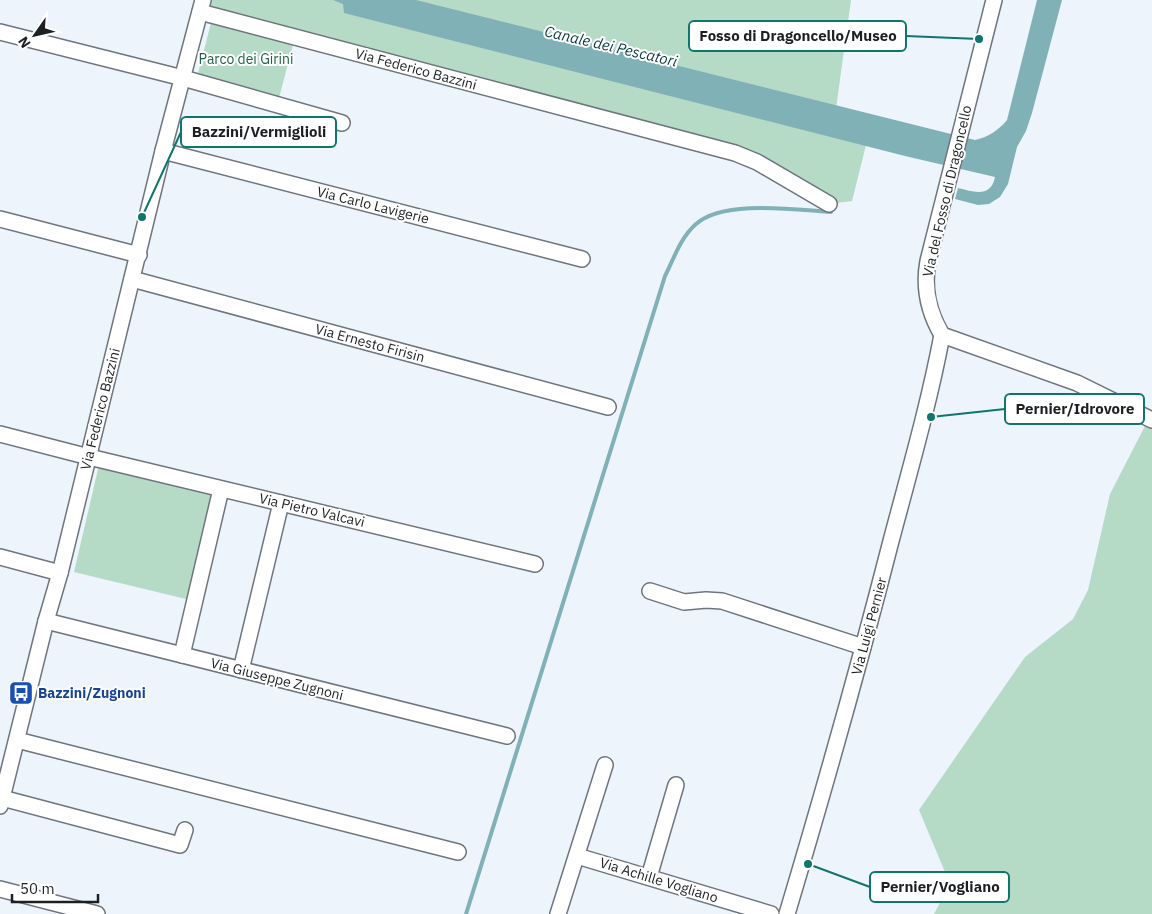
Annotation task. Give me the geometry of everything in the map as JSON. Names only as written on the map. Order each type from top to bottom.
[{"type":"street","name":"Via del Fosso di Dragoncello","points":[[942,335],[928,303],[926,281],[928,261],[994,0]]},
{"type":"street","name":"Via Federico Bazzini","points":[[1,802],[89,458],[163,151],[201,6],[735,153],[773,171],[829,204]]},
{"type":"street","points":[[0,32],[183,78],[342,123]]},
{"type":"street","name":"Via Carlo Lavigerie","points":[[163,151],[582,259]]},
{"type":"street","points":[[0,219],[139,255]]},
{"type":"street","name":"Via Ernesto Firisin","points":[[132,279],[608,407]]},
{"type":"street","points":[[942,335],[1077,383],[1152,420]]},
{"type":"street","name":"Via Luigi Pernier","points":[[787,914],[826,786],[864,647],[927,404],[942,335]]},
{"type":"street","name":"Via Pietro Valcavi","points":[[0,434],[89,458],[535,564]]},
{"type":"street","points":[[182,655],[221,489]]},
{"type":"street","points":[[241,670],[281,503]]},
{"type":"street","points":[[0,556],[60,573]]},
{"type":"street","points":[[650,591],[684,602],[722,601],[864,647]]},
{"type":"street","name":"Via Giuseppe Zugnoni","points":[[46,621],[508,736]]},
{"type":"street","points":[[17,740],[458,852]]},
{"type":"street","points":[[558,914],[605,765]]},
{"type":"street","points":[[649,877],[676,785]]},
{"type":"street","points":[[1,802],[180,844],[185,830]]},
{"type":"street","name":"Via Achille Vogliano","points":[[576,856],[770,914]]},
{"type":"street","points":[[0,889],[97,914]]},
{"type":"green space","name":"Parco dei Girini","points":[[203,0],[851,0],[835,116],[871,125],[852,201],[829,204],[757,162],[295,37],[278,102],[196,81],[213,15]]},
{"type":"green space","points":[[1146,424],[1152,427],[1152,914],[934,914],[950,884],[919,810],[1025,657],[1073,619],[1088,590],[1110,494]]},
{"type":"green space","points":[[99,465],[215,493],[190,600],[74,572]]},
{"type":"water","points":[[333,0],[416,0],[975,140],[992,133],[1007,120],[1037,0],[1062,0],[1032,113],[1026,131],[1017,147],[1008,184],[1000,197],[989,204],[978,205],[955,199],[958,188],[976,192],[986,191],[993,184],[995,177],[905,156],[344,13],[343,4]]},
{"type":"waterway","points":[[466,914],[665,276],[678,248],[696,224],[708,216],[724,211],[780,208],[831,212]]},
{"type":"place","name":"Fosso di Dragoncello/Museo","points":[[979,39]]},
{"type":"place","name":"Bazzini/Vermiglioli","points":[[142,217]]},
{"type":"place","name":"Pernier/Idrovore","points":[[931,417]]},
{"type":"place","name":"Bazzini/Zugnoni","points":[[21,693]]},
{"type":"place","name":"Pernier/Vogliano","points":[[808,864]]},
{"type":"water label","name":"Canale dei Pescatori","points":[[611,46]]}]
